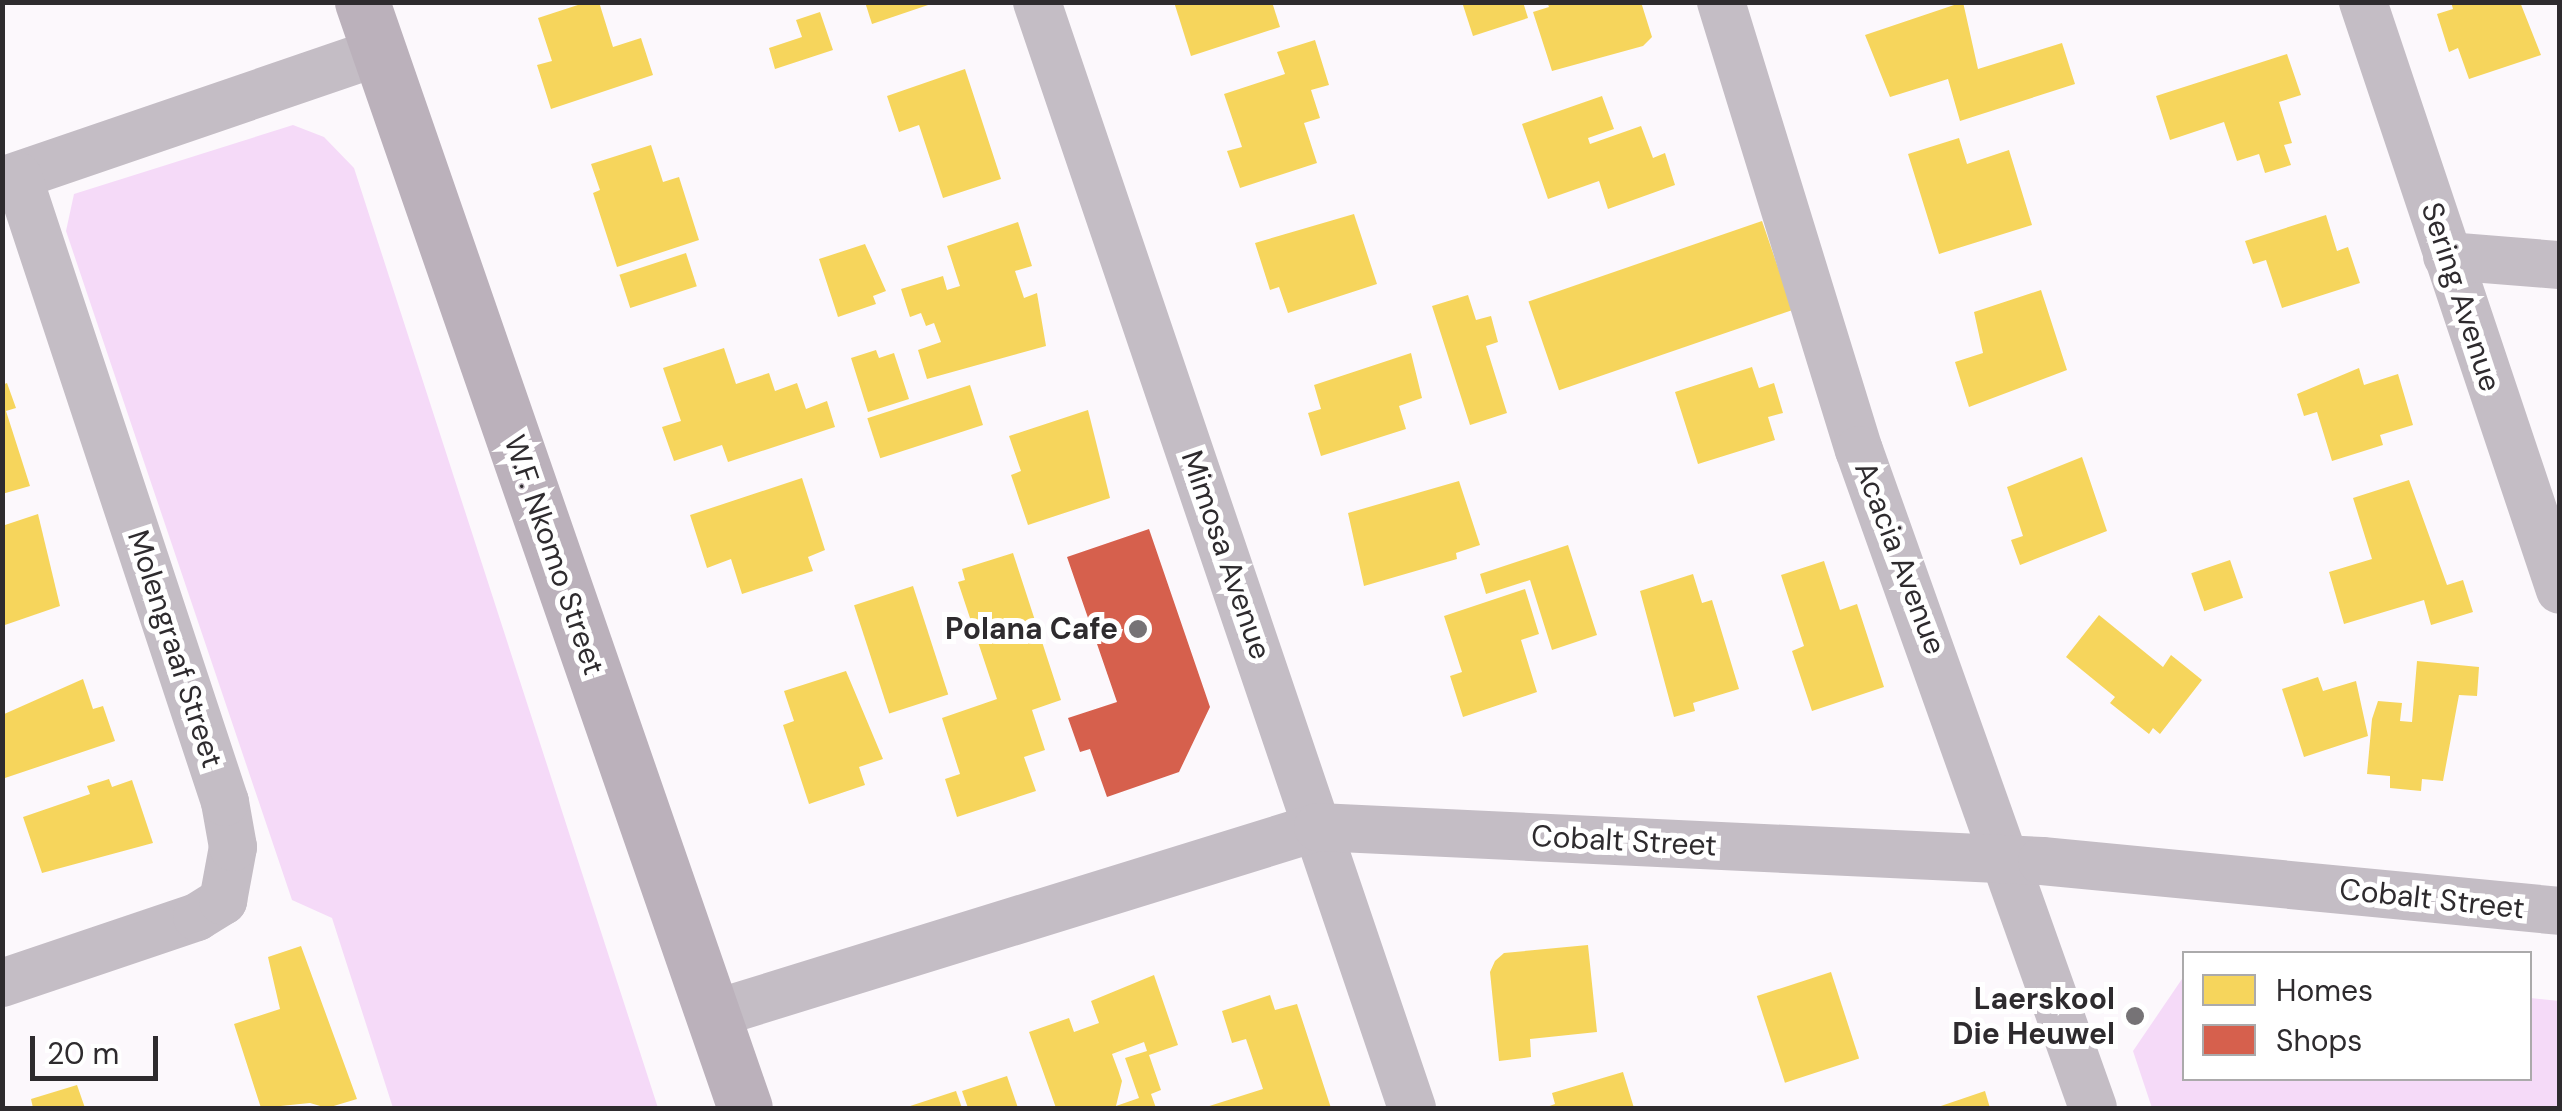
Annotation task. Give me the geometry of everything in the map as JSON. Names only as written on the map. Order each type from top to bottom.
[{"type":"main road","name":"W.F. Nkomo Street","points":[[370,27],[745,1108]]},
{"type":"street","name":"Mimosa Avenue","points":[[1038,2],[1412,1108]]},
{"type":"street","name":"Acacia Avenue","points":[[1721,2],[1858,450],[2093,1108]]},
{"type":"street","name":"Sering Avenue","points":[[2364,2],[2560,590]]},
{"type":"street","name":"Molengraaf Street","points":[[2,983],[197,917],[223,901],[233,847],[225,802],[10,178],[370,27]]},
{"type":"street","points":[[2447,256],[2560,265]]},
{"type":"street","name":"Cobalt Street","points":[[714,1014],[1318,827],[2007,859],[2560,911]]},
{"type":"shaded area","points":[[293,125],[324,137],[354,168],[658,1108],[393,1108],[332,918],[292,900],[66,231],[74,194]]},
{"type":"shaded area","points":[[2182,979],[2182,1081],[2532,1081],[2532,998],[2559,1001],[2559,1108],[2152,1108],[2133,1051]]},
{"type":"building: Homes","points":[[587,2],[599,2],[613,47],[641,38],[653,75],[551,109],[537,65],[552,61],[538,18]]},
{"type":"building: Homes","points":[[865,2],[933,2],[934,3],[872,24]]},
{"type":"building: Homes","points":[[1174,2],[1272,2],[1280,27],[1191,56]]},
{"type":"building: Homes","points":[[1462,2],[1523,2],[1528,18],[1473,36]]},
{"type":"building: Homes","points":[[1547,2],[1641,2],[1652,37],[1643,46],[1552,71],[1533,12],[1549,7]]},
{"type":"building: Homes","points":[[1963,2],[1978,69],[2062,43],[2075,84],[1960,121],[1948,79],[1890,97],[1865,35]]},
{"type":"building: Homes","points":[[2451,2],[2520,2],[2541,55],[2469,79],[2458,48],[2449,52],[2437,14],[2453,9]]},
{"type":"building: Homes","points":[[820,12],[833,50],[775,69],[769,48],[802,37],[796,20]]},
{"type":"building: Homes","points":[[1315,40],[1329,85],[1311,90],[1320,118],[1304,123],[1317,163],[1240,188],[1227,151],[1242,147],[1224,94],[1285,74],[1277,52]]},
{"type":"building: Homes","points":[[2287,54],[2301,95],[2279,102],[2292,143],[2284,145],[2291,165],[2265,173],[2259,154],[2237,161],[2224,122],[2170,140],[2156,96]]},
{"type":"building: Homes","points":[[965,69],[1001,179],[943,198],[919,125],[899,132],[887,96]]},
{"type":"building: Homes","points":[[1602,96],[1614,129],[1588,138],[1590,144],[1641,126],[1653,158],[1665,153],[1675,185],[1608,209],[1599,181],[1548,199],[1522,124]]},
{"type":"building: Homes","points":[[1959,138],[1967,164],[2009,150],[2032,225],[1939,254],[1908,154]]},
{"type":"building: Homes","points":[[651,145],[663,182],[679,177],[699,240],[617,267],[593,193],[600,190],[591,164]]},
{"type":"building: Homes","points":[[1354,214],[1377,284],[1288,313],[1279,287],[1270,290],[1255,243]]},
{"type":"building: Homes","points":[[2326,215],[2337,251],[2348,247],[2360,283],[2282,308],[2266,260],[2253,264],[2245,241]]},
{"type":"building: Homes","points":[[1762,221],[1793,310],[1559,390],[1528,301]]},
{"type":"building: Homes","points":[[1018,222],[1032,266],[1015,271],[1024,298],[1037,293],[1046,346],[927,379],[918,350],[941,342],[934,323],[926,326],[921,313],[910,317],[901,289],[943,276],[947,290],[960,286],[947,246]]},
{"type":"building: Homes","points":[[865,244],[886,291],[873,296],[876,304],[838,317],[819,259]]},
{"type":"building: Homes","points":[[686,253],[697,286],[630,308],[619,275]]},
{"type":"building: Homes","points":[[2041,290],[2067,370],[1969,407],[1955,362],[1983,353],[1974,312]]},
{"type":"building: Homes","points":[[1468,295],[1476,320],[1491,316],[1498,342],[1486,346],[1507,413],[1470,425],[1432,306]]},
{"type":"building: Homes","points":[[724,348],[736,384],[769,373],[775,391],[797,383],[806,409],[827,401],[835,427],[728,462],[722,445],[674,461],[662,427],[681,421],[663,368]]},
{"type":"building: Homes","points":[[876,350],[879,358],[894,353],[909,399],[868,412],[851,358]]},
{"type":"building: Homes","points":[[1411,353],[1422,398],[1399,406],[1406,429],[1321,456],[1308,413],[1321,409],[1314,385]]},
{"type":"building: Homes","points":[[1752,367],[1759,388],[1774,383],[1783,413],[1768,417],[1775,440],[1698,464],[1675,392]]},
{"type":"building: Homes","points":[[2359,368],[2364,385],[2398,374],[2413,425],[2380,435],[2383,445],[2332,461],[2317,412],[2304,416],[2297,394]]},
{"type":"building: Homes","points":[[7,383],[16,408],[6,411],[30,486],[2,494],[2,385]]},
{"type":"building: Homes","points":[[970,385],[983,425],[880,458],[867,418]]},
{"type":"building: Homes","points":[[1088,410],[1110,498],[1028,525],[1011,475],[1021,471],[1009,436]]},
{"type":"building: Homes","points":[[2082,457],[2107,531],[2020,565],[2011,540],[2023,536],[2007,487]]},
{"type":"building: Homes","points":[[802,478],[825,550],[808,557],[813,571],[742,594],[731,559],[707,568],[690,515]]},
{"type":"building: Homes","points":[[2409,480],[2447,585],[2463,580],[2473,612],[2431,625],[2424,600],[2344,624],[2329,572],[2372,559],[2353,498]]},
{"type":"building: Homes","points":[[1459,481],[1480,545],[1456,553],[1457,559],[1364,586],[1348,513]]},
{"type":"building: Homes","points":[[38,514],[60,606],[2,626],[2,526]]},
{"type":"building: Homes","points":[[1568,545],[1597,635],[1552,650],[1530,580],[1486,594],[1480,574]]},
{"type":"building: Homes","points":[[1013,553],[1061,700],[1032,710],[1045,750],[1024,757],[1036,791],[957,817],[945,779],[960,774],[942,718],[997,699],[958,582],[965,580],[962,569]]},
{"type":"building: Homes","points":[[2230,560],[2243,598],[2204,611],[2191,573]]},
{"type":"building: Homes","points":[[1824,561],[1840,610],[1857,604],[1884,687],[1812,711],[1792,651],[1804,646],[1781,575]]},
{"type":"building: Homes","points":[[1693,574],[1702,603],[1712,600],[1739,689],[1693,703],[1695,711],[1674,717],[1640,591]]},
{"type":"building: Homes","points":[[913,586],[948,694],[889,714],[854,605]]},
{"type":"building: Homes","points":[[1525,589],[1539,634],[1521,640],[1537,692],[1463,717],[1450,676],[1462,672],[1444,616]]},
{"type":"building: Homes","points":[[2099,615],[2163,667],[2171,655],[2202,680],[2160,734],[2153,728],[2149,734],[2110,703],[2115,697],[2066,657]]},
{"type":"building: Homes","points":[[2417,661],[2479,667],[2477,696],[2459,695],[2443,781],[2422,779],[2421,791],[2390,788],[2390,776],[2367,774],[2372,719],[2378,701],[2402,703],[2400,721],[2412,722]]},
{"type":"building: Homes","points":[[846,671],[883,759],[859,767],[865,785],[809,804],[783,725],[794,721],[784,691]]},
{"type":"building: Homes","points":[[2318,677],[2323,691],[2356,681],[2368,736],[2304,757],[2282,689]]},
{"type":"building: Homes","points":[[83,679],[93,709],[103,706],[115,741],[2,779],[2,715]]},
{"type":"building: Homes","points":[[109,779],[112,787],[132,780],[153,843],[42,873],[23,817],[90,794],[87,786]]},
{"type":"building: Homes","points":[[1588,945],[1597,1032],[1530,1039],[1531,1057],[1499,1061],[1490,972],[1495,961],[1504,953]]},
{"type":"building: Homes","points":[[301,946],[357,1099],[327,1108],[310,1103],[261,1108],[234,1024],[280,1009],[268,957]]},
{"type":"building: Homes","points":[[1831,972],[1859,1059],[1785,1083],[1757,996]]},
{"type":"building: Homes","points":[[1154,975],[1178,1045],[1149,1055],[1161,1090],[1151,1094],[1156,1108],[1056,1108],[1029,1032],[1069,1018],[1074,1032],[1099,1023],[1091,1001]],"holes":[[[1144,1042],[1147,1051],[1125,1058],[1139,1098],[1116,1106],[1122,1081],[1112,1054]]]},
{"type":"building: Homes","points":[[1270,995],[1275,1010],[1297,1004],[1331,1108],[1203,1108],[1263,1089],[1246,1039],[1232,1043],[1222,1011]]},
{"type":"building: Homes","points":[[1623,1072],[1634,1108],[1544,1108],[1555,1104],[1552,1093]]},
{"type":"building: Homes","points":[[1007,1076],[1018,1108],[968,1108],[962,1091]]},
{"type":"building: Homes","points":[[77,1085],[85,1108],[33,1108],[31,1099]]},
{"type":"building: Homes","points":[[956,1091],[962,1108],[904,1108]]},
{"type":"building: Homes","points":[[1985,1091],[1990,1108],[1935,1108]]},
{"type":"building: Shops","name":"Polana Cafe","points":[[1149,529],[1210,707],[1179,772],[1107,797],[1090,749],[1080,752],[1068,718],[1117,702],[1067,557]]},
{"type":"place","name":"Polana Cafe","points":[[1138,629]]},
{"type":"place","name":"Laerskool Die Heuwel","points":[[2135,1016]]}]
